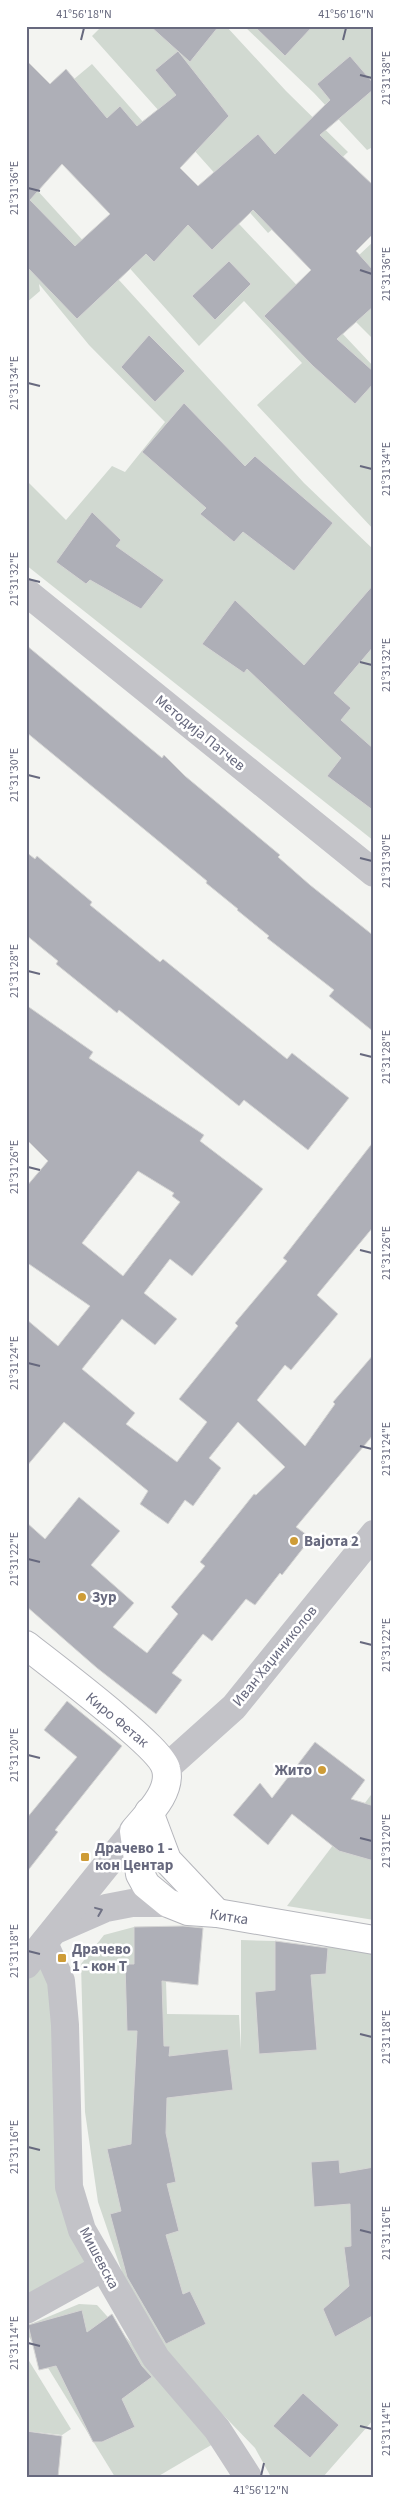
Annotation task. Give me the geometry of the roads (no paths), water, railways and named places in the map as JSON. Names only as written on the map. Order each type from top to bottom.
[{"type":"main road","name":"Киро Фетак","points":[[26,1645],[147,1743],[166,1768]]},
{"type":"main road","points":[[166,1768],[167,1782],[162,1795],[141,1821],[167,1860],[217,1914]]},
{"type":"main road","name":"Китка","points":[[141,1821],[140,1874],[146,1885],[168,1903],[188,1911],[217,1914],[374,1940]]},
{"type":"street","name":"Методија Патчев","points":[[26,592],[374,873]]},
{"type":"street","name":"Иван Хаџиниколов","points":[[166,1768],[234,1708],[374,1534]]},
{"type":"street","points":[[26,1965],[141,1821]]},
{"type":"street","points":[[49,1937],[106,1908],[132,1903],[168,1903]]},
{"type":"street","name":"Мишевска","points":[[49,1937],[61,1981],[65,2025],[69,2187],[82,2230],[102,2268],[156,2358],[217,2429],[248,2477]]},
{"type":"street","points":[[26,2310],[102,2268]]},
{"type":"place","name":"Вајота 2","points":[[294,1541]]},
{"type":"place","name":"Зур","points":[[82,1597]]},
{"type":"place","name":"Жито","points":[[322,1770]]},
{"type":"place","name":"Драчево 1 - кон Центар","points":[[85,1857]]},
{"type":"place","name":"Драчево 1 - кон T","points":[[62,1958]]}]
